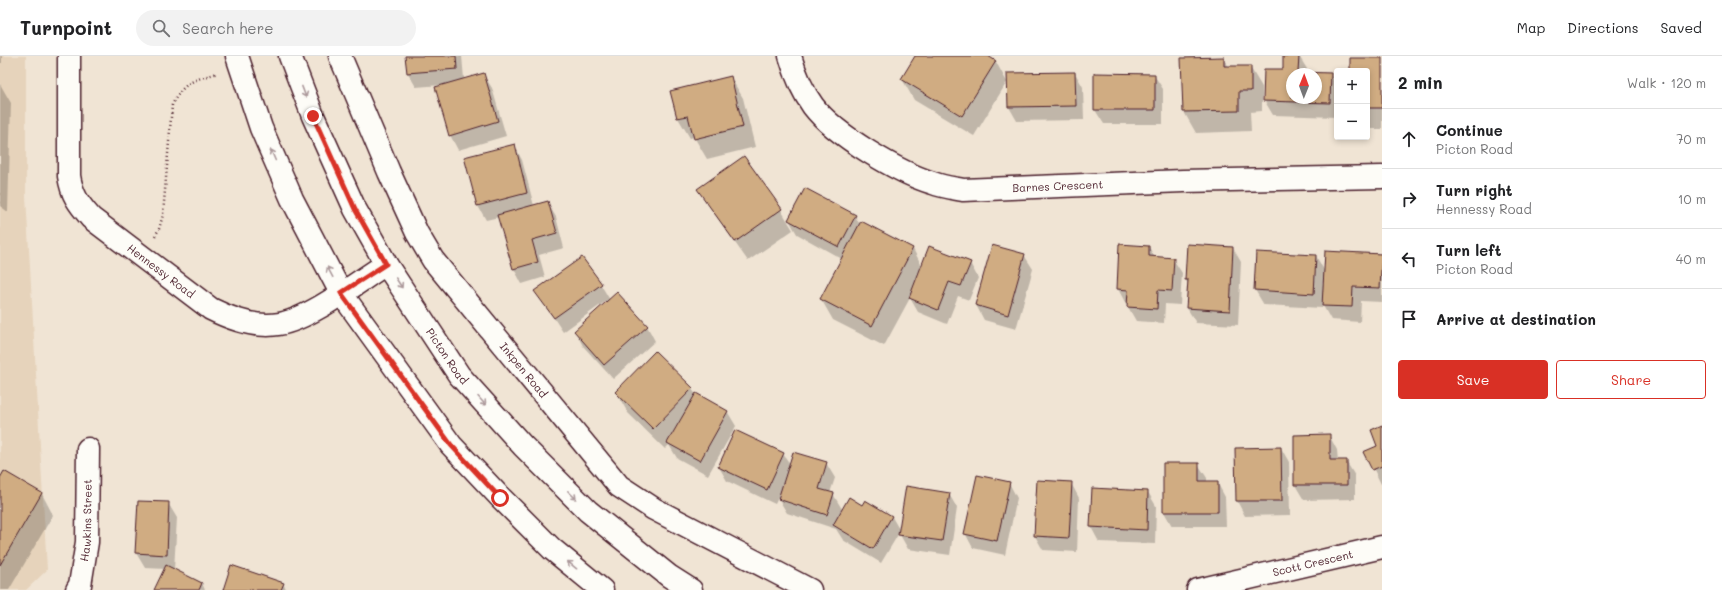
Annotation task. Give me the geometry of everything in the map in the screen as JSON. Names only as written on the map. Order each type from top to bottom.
[{"type":"street","name":"Hennessy Road","points":[[69,56],[69,176],[71,191],[79,204],[91,218],[211,309],[230,318],[255,324],[278,324],[301,317],[386,264]]},
{"type":"street","points":[[236,56],[261,128],[289,192],[341,293],[451,445],[500,498],[552,549],[602,590]]},
{"type":"street","name":"Picton Road","points":[[290,56],[313,116],[355,209],[386,264],[458,375],[523,446],[588,511],[669,576],[691,590]]},
{"type":"street","name":"Inkpen Road","points":[[340,56],[389,172],[417,233],[433,260],[619,486],[654,509],[810,590]]},
{"type":"street","name":"Barnes Crescent","points":[[790,56],[795,74],[813,106],[833,127],[897,168],[933,183],[963,190],[1183,181],[1382,177]]},
{"type":"street","name":"Hawkins Street","points":[[77,590],[80,585],[87,542],[88,449]]},
{"type":"street","name":"Scott Crescent","points":[[1198,590],[1382,547]]},
{"type":"path","points":[[151,241],[159,229],[163,214],[172,105],[179,91],[189,81],[221,72]]},
{"type":"shaded area","points":[[0,56],[26,56],[26,196],[47,570],[26,590],[0,590]]},
{"type":"building","points":[[405,56],[456,56],[457,69],[407,73]]},
{"type":"building","points":[[915,56],[988,56],[996,61],[962,116],[901,79]]},
{"type":"building","points":[[1283,56],[1299,56],[1298,68],[1286,68],[1286,102],[1263,101],[1264,69],[1283,69]]},
{"type":"building","points":[[1224,57],[1224,66],[1251,66],[1251,91],[1239,91],[1239,111],[1183,112],[1181,58]]},
{"type":"building","points":[[1350,58],[1382,58],[1382,108],[1370,108],[1370,68],[1350,68]]},
{"type":"building","points":[[1075,72],[1076,106],[1008,107],[1007,73]]},
{"type":"building","points":[[484,73],[498,121],[449,136],[435,87]]},
{"type":"building","points":[[1094,73],[1155,74],[1155,110],[1094,110]]},
{"type":"building","points":[[1322,73],[1331,73],[1330,103],[1322,103]]},
{"type":"building","points":[[731,76],[743,127],[694,139],[688,116],[677,118],[670,91]]},
{"type":"building","points":[[515,144],[527,193],[477,206],[464,157]]},
{"type":"building","points":[[744,156],[782,209],[735,242],[697,189]]},
{"type":"building","points":[[805,188],[856,215],[839,247],[788,220]]},
{"type":"building","points":[[548,201],[557,233],[532,240],[538,262],[513,269],[497,215]]},
{"type":"building","points":[[861,221],[913,248],[872,326],[820,299]]},
{"type":"building","points":[[1119,244],[1149,246],[1149,256],[1174,258],[1172,291],[1158,290],[1157,309],[1127,307],[1128,290],[1117,289]]},
{"type":"building","points":[[1187,244],[1233,247],[1230,311],[1186,308],[1188,280],[1185,280]]},
{"type":"building","points":[[992,245],[1025,254],[1008,315],[975,305]]},
{"type":"building","points":[[929,246],[971,262],[961,286],[949,282],[938,310],[909,298]]},
{"type":"building","points":[[1325,251],[1382,254],[1380,288],[1353,287],[1352,307],[1322,306]]},
{"type":"building","points":[[1256,252],[1316,255],[1314,294],[1254,290]]},
{"type":"building","points":[[582,257],[602,284],[554,318],[534,291]]},
{"type":"building","points":[[617,292],[648,326],[604,365],[574,331]]},
{"type":"building","points":[[655,351],[693,388],[653,429],[615,392]]},
{"type":"building","points":[[696,393],[728,411],[700,461],[667,443]]},
{"type":"building","points":[[1382,425],[1382,466],[1372,470],[1363,452],[1377,446],[1371,430]]},
{"type":"building","points":[[735,430],[784,453],[767,490],[718,467]]},
{"type":"building","points":[[1330,434],[1330,460],[1347,460],[1347,485],[1294,485],[1294,435]]},
{"type":"building","points":[[1281,447],[1282,501],[1236,501],[1235,448]]},
{"type":"building","points":[[793,452],[827,462],[819,489],[834,493],[827,515],[778,499]]},
{"type":"building","points":[[1163,463],[1199,463],[1199,481],[1218,481],[1218,512],[1163,512]]},
{"type":"building","points":[[4,471],[42,493],[0,565],[0,478]]},
{"type":"building","points":[[977,475],[1010,482],[997,541],[964,534]]},
{"type":"building","points":[[1037,480],[1072,482],[1069,538],[1034,536]]},
{"type":"building","points":[[906,486],[950,493],[942,541],[898,535]]},
{"type":"building","points":[[1092,488],[1148,491],[1147,530],[1090,527]]},
{"type":"building","points":[[849,497],[862,505],[865,500],[892,516],[873,549],[833,525]]},
{"type":"building","points":[[138,501],[169,502],[167,555],[135,553]]},
{"type":"building","points":[[166,565],[202,583],[199,590],[154,590]]},
{"type":"building","points":[[231,565],[284,583],[281,590],[223,590]]},
{"type":"route","points":[[313,116],[355,209],[386,264],[341,293],[451,445],[500,498]]}]
